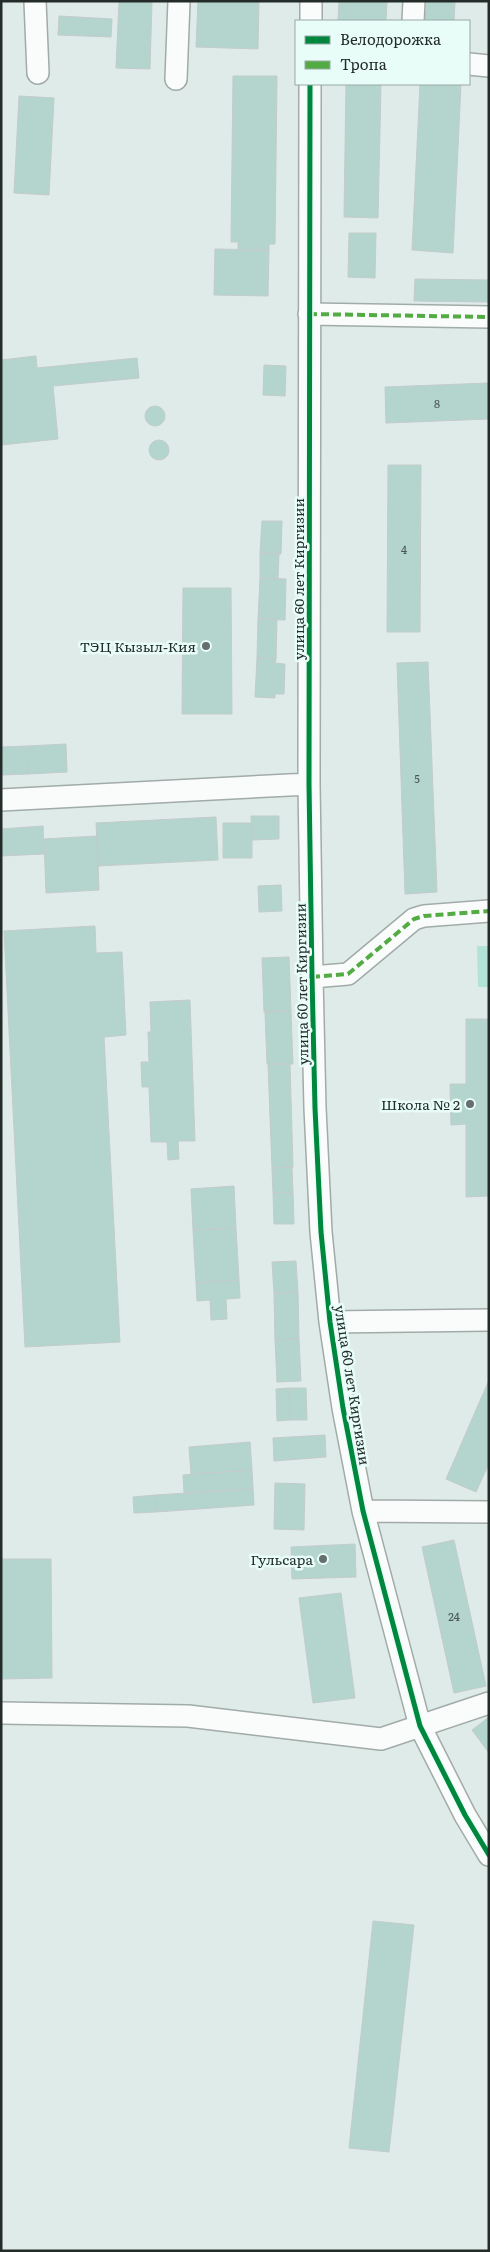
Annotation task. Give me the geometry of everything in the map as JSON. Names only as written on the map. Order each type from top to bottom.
[{"type":"street","points":[[35,1],[38,73]]},
{"type":"street","points":[[176,79],[179,1]]},
{"type":"street","points":[[310,20],[311,1]]},
{"type":"street","points":[[412,20],[414,1]]},
{"type":"street","points":[[470,64],[489,66]]},
{"type":"street","name":"улица 60 лет Киргизии","points":[[310,85],[309,784],[312,977],[315,1108],[321,1232],[330,1322],[343,1408],[363,1511],[420,1726],[465,1815],[489,1855]]},
{"type":"street","points":[[309,314],[489,317]]},
{"type":"street","points":[[1,800],[309,784]]},
{"type":"street","points":[[312,977],[348,974],[414,919],[424,916],[489,911]]},
{"type":"street","points":[[330,1322],[489,1320]]},
{"type":"street","points":[[363,1511],[489,1512]]},
{"type":"street","points":[[1,1713],[188,1716],[381,1739],[489,1703]]},
{"type":"green space","points":[[477,946],[489,946],[489,987],[478,987]]},
{"type":"building","points":[[119,1],[152,1],[150,69],[116,68]]},
{"type":"building","points":[[198,1],[259,1],[258,49],[196,47]]},
{"type":"building","points":[[339,1],[387,1],[386,20],[338,20]]},
{"type":"building","points":[[427,1],[455,1],[454,20],[425,20]]},
{"type":"building","points":[[59,16],[112,19],[111,37],[58,35]]},
{"type":"building","points":[[233,76],[277,76],[275,244],[269,244],[269,250],[238,250],[238,242],[231,242]]},
{"type":"building","points":[[346,85],[381,85],[378,218],[344,217]]},
{"type":"building","points":[[420,85],[461,85],[453,253],[412,250]]},
{"type":"building","points":[[19,96],[54,98],[49,195],[14,193]]},
{"type":"building","points":[[349,233],[376,233],[375,278],[348,277]]},
{"type":"building","points":[[215,249],[269,250],[268,296],[214,295]]},
{"type":"building","points":[[415,279],[489,280],[489,302],[414,301]]},
{"type":"building","points":[[36,356],[37,368],[137,358],[139,378],[53,386],[58,439],[1,445],[1,360]]},
{"type":"building","points":[[264,365],[286,366],[285,396],[263,395]]},
{"type":"building","points":[[489,383],[489,419],[386,423],[385,387]]},
{"type":"building","points":[[155,406],[162,409],[165,416],[162,423],[155,426],[148,423],[145,416],[148,409]]},
{"type":"building","points":[[159,440],[166,443],[169,450],[166,457],[159,460],[152,457],[149,450],[152,443]]},
{"type":"building","points":[[388,465],[421,465],[420,632],[387,632]]},
{"type":"building","points":[[262,521],[282,521],[281,554],[260,553]]},
{"type":"building","points":[[260,553],[279,554],[278,579],[260,578]]},
{"type":"building","points":[[260,578],[286,579],[285,620],[258,619]]},
{"type":"building","points":[[183,588],[231,588],[232,714],[182,714]]},
{"type":"building","points":[[258,619],[277,619],[276,659],[257,658]]},
{"type":"building","points":[[257,658],[276,659],[275,663],[285,664],[284,694],[275,694],[275,698],[255,697]]},
{"type":"building","points":[[428,662],[437,892],[405,894],[397,663]]},
{"type":"building","points":[[66,744],[67,772],[28,774],[27,746]]},
{"type":"building","points":[[27,746],[28,774],[1,775],[1,747]]},
{"type":"building","points":[[251,816],[279,816],[279,839],[252,840]]},
{"type":"building","points":[[216,817],[218,860],[98,866],[96,823]]},
{"type":"building","points":[[223,823],[252,823],[252,858],[223,858]]},
{"type":"building","points":[[43,826],[44,854],[1,856],[1,829]]},
{"type":"building","points":[[97,836],[99,890],[46,893],[44,839]]},
{"type":"building","points":[[281,885],[282,911],[259,912],[258,886]]},
{"type":"building","points":[[95,926],[96,953],[122,952],[126,1035],[104,1037],[120,1342],[25,1347],[4,931]]},
{"type":"building","points":[[289,957],[291,1011],[264,1012],[262,958]]},
{"type":"building","points":[[190,1000],[195,1141],[178,1141],[179,1159],[168,1160],[167,1142],[151,1142],[149,1087],[142,1087],[141,1062],[149,1062],[150,1002]]},
{"type":"building","points":[[291,1011],[293,1064],[267,1064],[265,1012]]},
{"type":"building","name":"Школа № 2","points":[[466,1019],[489,1019],[489,1196],[466,1197],[466,1124],[451,1125],[450,1084],[466,1084]]},
{"type":"building","points":[[268,1064],[290,1064],[293,1167],[272,1168]]},
{"type":"building","points":[[292,1167],[293,1192],[273,1193],[272,1168]]},
{"type":"building","points":[[234,1186],[236,1228],[193,1230],[191,1189]]},
{"type":"building","points":[[293,1192],[294,1224],[274,1224],[273,1193]]},
{"type":"building","points":[[236,1228],[239,1280],[196,1283],[193,1230]]},
{"type":"building","points":[[296,1261],[298,1292],[274,1293],[272,1262]]},
{"type":"building","points":[[239,1280],[240,1298],[226,1299],[227,1319],[211,1320],[210,1300],[197,1301],[196,1283]]},
{"type":"building","points":[[298,1292],[299,1339],[275,1340],[274,1293]]},
{"type":"building","points":[[299,1339],[301,1381],[277,1382],[275,1340]]},
{"type":"building","points":[[489,1380],[489,1463],[476,1492],[446,1479]]},
{"type":"building","points":[[289,1388],[306,1388],[307,1420],[290,1420]]},
{"type":"building","points":[[289,1388],[290,1420],[277,1421],[276,1389]]},
{"type":"building","points":[[325,1435],[326,1457],[274,1461],[273,1438]]},
{"type":"building","points":[[250,1442],[252,1470],[191,1474],[189,1447]]},
{"type":"building","points":[[252,1470],[253,1489],[184,1493],[183,1475]]},
{"type":"building","points":[[275,1483],[305,1484],[304,1530],[274,1529]]},
{"type":"building","points":[[253,1489],[254,1505],[156,1512],[155,1495]]},
{"type":"building","points":[[155,1495],[156,1512],[134,1513],[133,1497]]},
{"type":"building","points":[[454,1540],[486,1686],[454,1693],[422,1547]]},
{"type":"building","points":[[355,1544],[356,1577],[292,1579],[291,1547]]},
{"type":"building","points":[[1,1559],[51,1559],[52,1678],[1,1679]]},
{"type":"building","points":[[341,1593],[355,1698],[313,1703],[299,1598]]},
{"type":"building","points":[[489,1717],[489,1753],[472,1730]]},
{"type":"building","points":[[373,1921],[414,1925],[389,2152],[349,2148]]},
{"type":"marked path","points":[[309,314],[489,317]]},
{"type":"marked path","points":[[312,977],[348,974],[414,919],[424,916],[489,911]]},
{"type":"cycle path","points":[[310,85],[309,784],[312,977],[315,1108],[321,1232],[330,1322],[343,1408],[363,1511],[420,1726],[465,1815],[489,1855]]},
{"type":"place","name":"ТЭЦ Кызыл-Кия","points":[[206,646]]},
{"type":"place","name":"Школа № 2","points":[[470,1104]]},
{"type":"place","name":"Гульсара","points":[[323,1559]]}]
